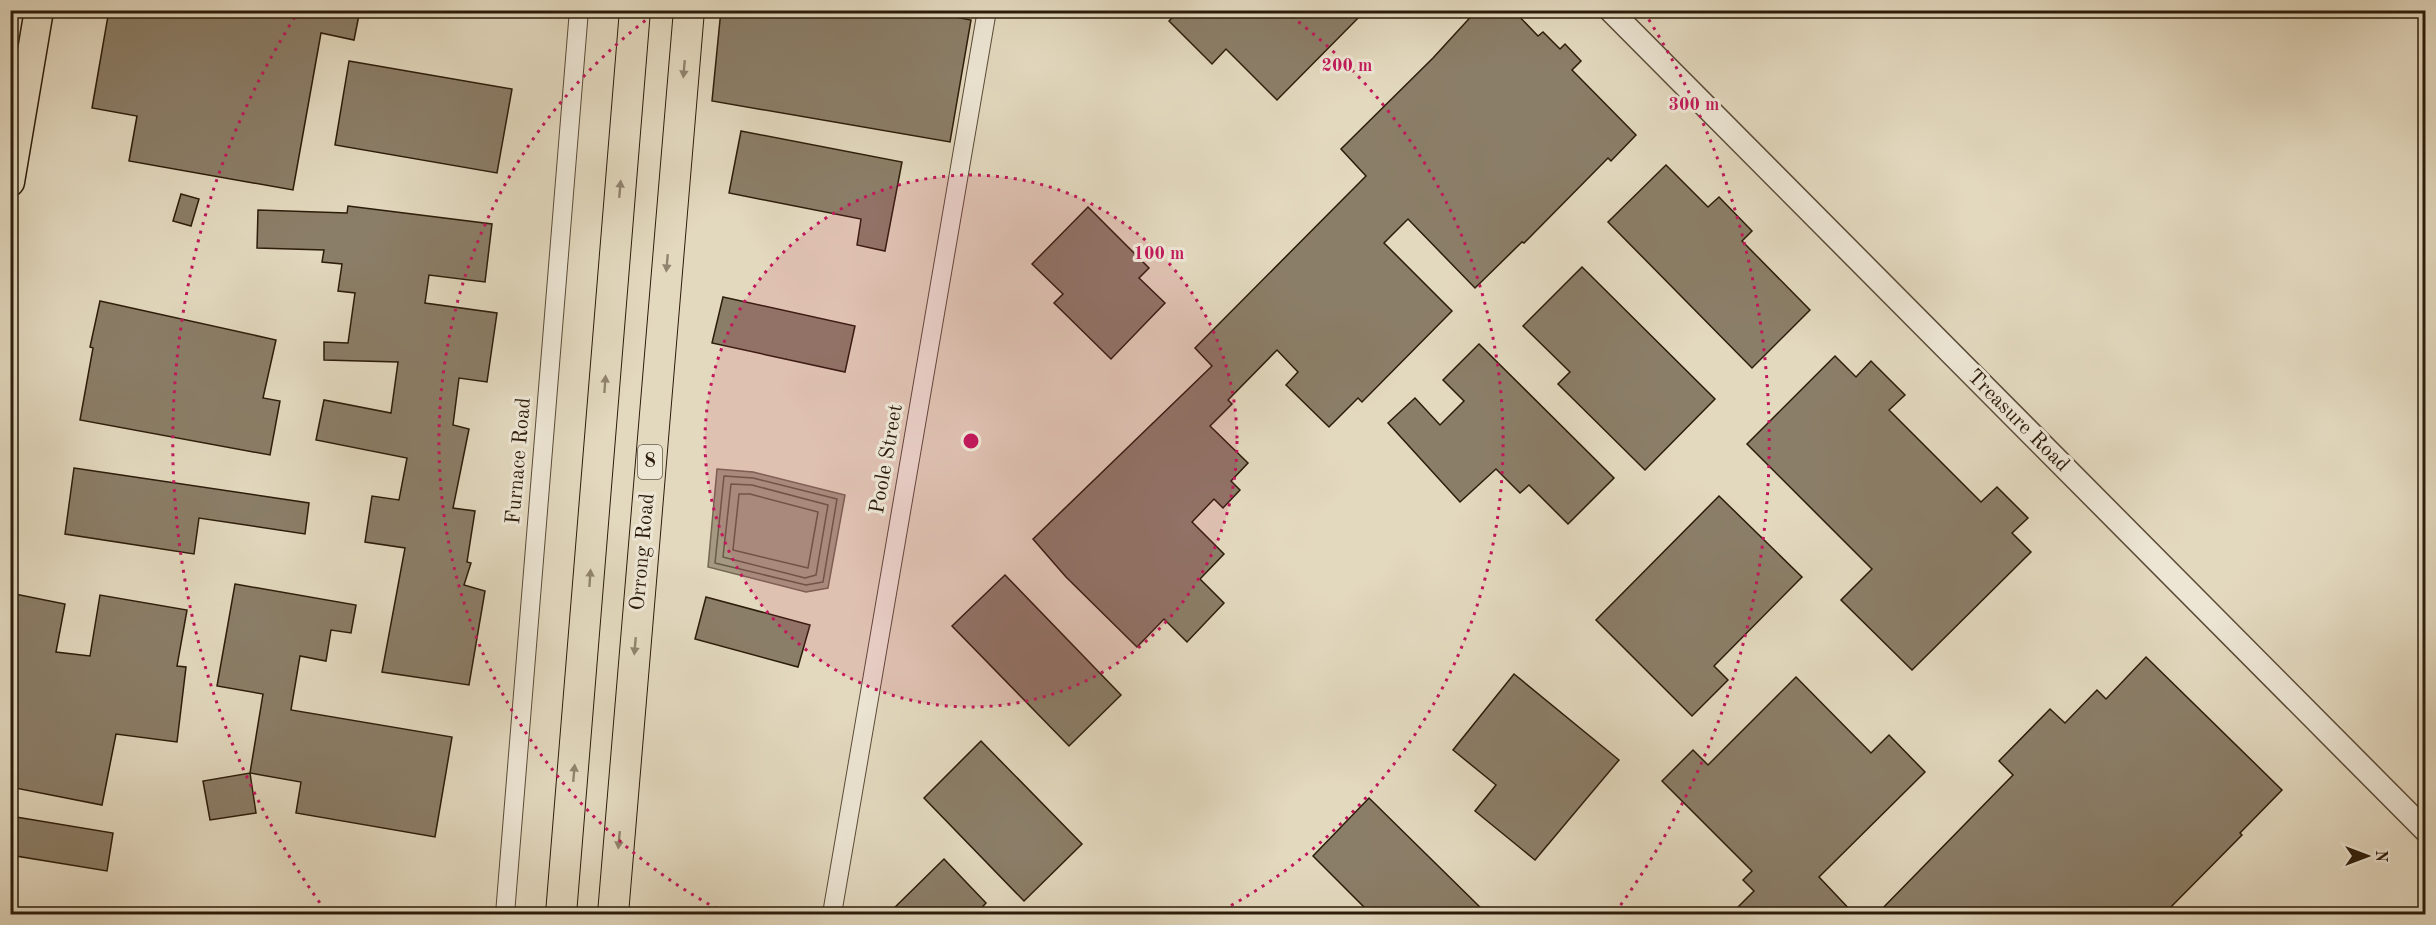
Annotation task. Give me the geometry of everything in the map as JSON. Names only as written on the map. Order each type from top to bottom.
[{"type":"highway","points":[[561,915],[635,10]]},
{"type":"highway","name":"Orrong Road","points":[[613,915],[689,10]]},
{"type":"main road","points":[[10,182],[39,10]]},
{"type":"street","name":"Furnace Road","points":[[505,915],[579,10]]},
{"type":"street","name":"Poole Street","points":[[832,915],[987,10]]},
{"type":"street","name":"Treasure Road","points":[[1610,10],[2426,831]]},
{"type":"water","points":[[717,469],[753,472],[845,495],[828,588],[806,592],[708,567]]},
{"type":"building","points":[[109,10],[149,17],[149,10],[360,10],[354,40],[321,33],[293,190],[129,161],[137,116],[92,108]]},
{"type":"building","points":[[721,10],[919,10],[971,20],[950,142],[712,101]]},
{"type":"building","points":[[1180,10],[1366,10],[1277,100],[1226,49],[1212,64],[1169,21]]},
{"type":"building","points":[[1477,10],[1513,10],[1538,36],[1543,32],[1560,49],[1565,44],[1581,61],[1572,70],[1636,135],[1611,161],[1608,158],[1524,243],[1522,242],[1475,288],[1408,219],[1384,243],[1452,311],[1362,402],[1358,398],[1329,427],[1286,385],[1298,372],[1277,350],[1228,400],[1232,404],[1210,426],[1248,463],[1231,481],[1240,490],[1223,508],[1214,499],[1192,522],[1224,554],[1200,579],[1224,603],[1187,642],[1164,619],[1137,647],[1066,577],[1033,539],[1212,366],[1195,348],[1366,176],[1341,149],[1433,58]]},
{"type":"building","points":[[349,61],[512,89],[497,173],[335,145]]},
{"type":"building","points":[[741,131],[902,162],[885,251],[857,245],[861,219],[729,193]]},
{"type":"building","points":[[1666,165],[1708,207],[1719,197],[1752,231],[1742,241],[1810,310],[1752,368],[1608,222]]},
{"type":"building","points":[[181,194],[199,199],[191,226],[173,221]]},
{"type":"building","points":[[348,206],[492,224],[485,282],[429,275],[425,303],[497,313],[487,382],[459,378],[453,425],[469,429],[453,508],[475,511],[467,562],[471,563],[464,585],[485,591],[469,685],[382,672],[405,548],[365,542],[372,496],[399,500],[407,458],[316,440],[324,400],[391,413],[398,362],[324,360],[324,342],[348,343],[355,293],[338,291],[342,264],[322,262],[324,250],[257,248],[258,210],[347,213]]},
{"type":"building","points":[[1088,207],[1149,268],[1139,278],[1165,303],[1111,359],[1054,303],[1063,294],[1032,264]]},
{"type":"building","points":[[1582,267],[1715,399],[1645,470],[1558,384],[1570,372],[1523,326]]},
{"type":"building","points":[[723,297],[855,326],[845,372],[712,343]]},
{"type":"building","points":[[100,301],[276,340],[263,398],[280,401],[270,455],[80,420],[93,348],[90,347]]},
{"type":"building","points":[[1479,344],[1614,478],[1568,524],[1529,485],[1520,493],[1496,469],[1460,502],[1388,423],[1415,398],[1440,425],[1464,401],[1443,380]]},
{"type":"building","points":[[1835,356],[1856,377],[1871,361],[1905,395],[1889,410],[1981,502],[1997,487],[2028,518],[2012,533],[2031,552],[1912,670],[1841,600],[1872,569],[1747,444]]},
{"type":"building","points":[[74,468],[309,503],[305,534],[199,518],[194,554],[65,534]]},
{"type":"building","points":[[1719,496],[1802,577],[1714,666],[1728,680],[1692,716],[1596,620]]},
{"type":"building","points":[[1005,575],[1121,695],[1069,746],[952,626]]},
{"type":"building","points":[[235,584],[356,605],[351,633],[331,630],[326,661],[300,656],[291,710],[452,737],[435,837],[296,813],[301,782],[250,773],[263,694],[217,686]]},
{"type":"building","points":[[15,594],[65,604],[56,652],[90,656],[100,595],[187,610],[177,666],[186,667],[177,742],[116,734],[102,805],[10,787],[10,615]]},
{"type":"building","points":[[706,597],[810,625],[798,667],[695,639]]},
{"type":"building","points":[[2146,657],[2282,790],[2240,833],[2242,835],[2163,915],[1876,915],[2013,775],[1999,761],[2050,709],[2065,723],[2097,690],[2106,699]]},
{"type":"building","points":[[1514,674],[1619,760],[1535,860],[1475,811],[1496,785],[1453,750]]},
{"type":"building","points":[[1796,677],[1871,753],[1889,735],[1925,772],[1819,877],[1855,915],[1730,915],[1754,891],[1743,880],[1752,871],[1662,781],[1693,750],[1708,765]]},
{"type":"building","points":[[981,741],[1082,844],[1024,901],[924,798]]},
{"type":"building","points":[[250,773],[256,813],[210,820],[203,781]]},
{"type":"building","points":[[1369,798],[1488,915],[1372,915],[1313,856]]},
{"type":"building","points":[[10,816],[113,833],[107,871],[10,855]]},
{"type":"building","points":[[944,859],[986,903],[975,915],[887,915]]}]
